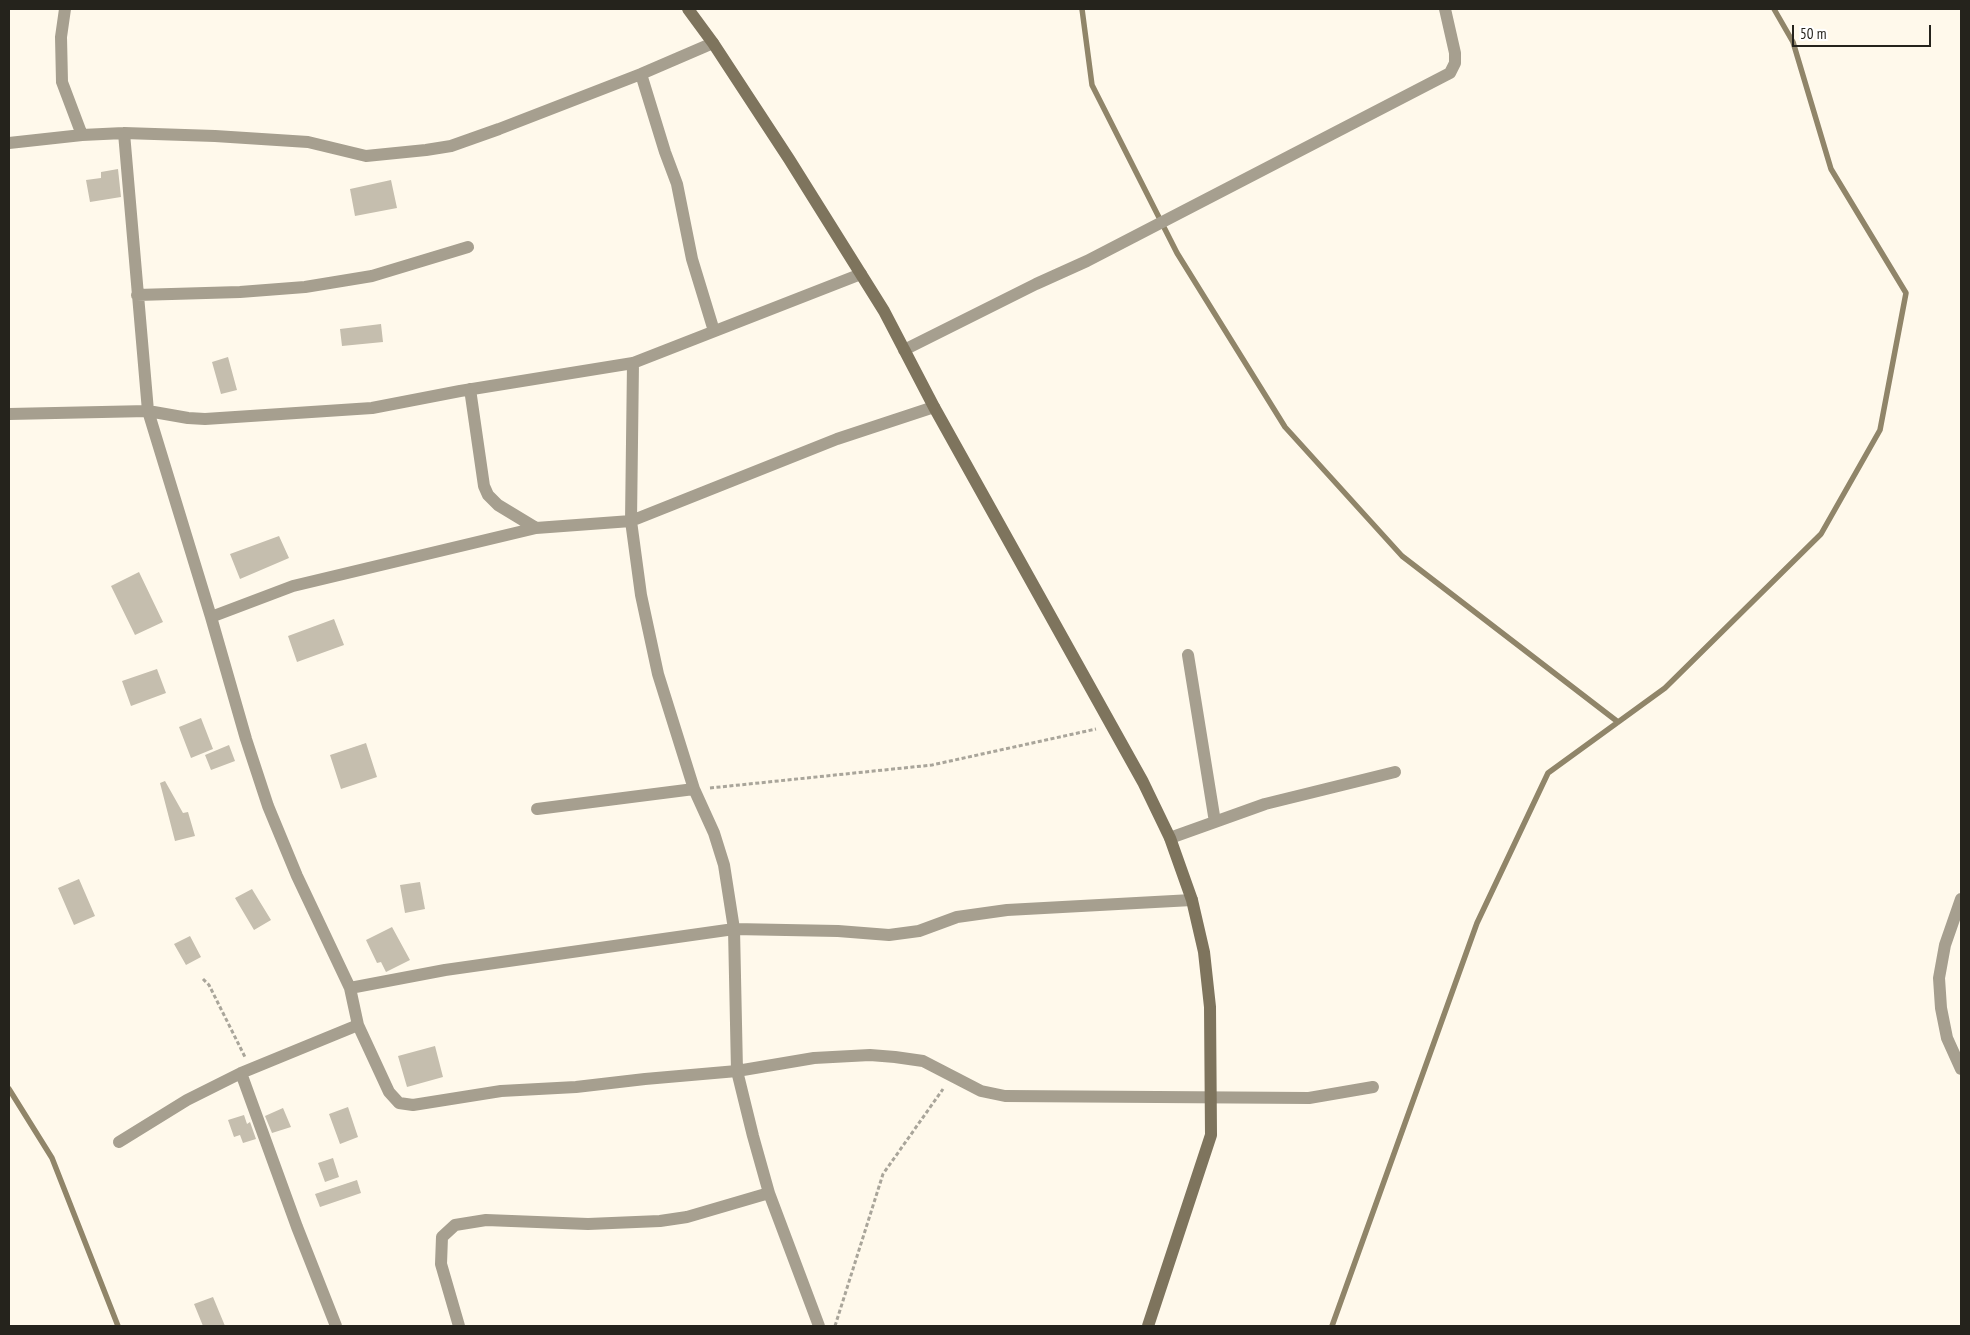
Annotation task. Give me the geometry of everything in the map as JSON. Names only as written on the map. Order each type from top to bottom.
[{"type":"street","points":[[65,9],[61,37],[62,82],[82,135]]},
{"type":"street","points":[[688,9],[789,159],[884,310],[934,407],[1113,726],[1170,838],[1192,900],[1204,952],[1210,1007],[1211,1134],[1148,1326]]},
{"type":"street","points":[[904,350],[1036,284],[1087,261],[1450,73],[1455,63],[1455,53],[1445,9]]},
{"type":"street","points":[[9,143],[82,135],[124,133],[308,142],[366,156],[398,154],[451,146],[641,74],[713,44]]},
{"type":"street","points":[[641,74],[665,152],[678,184],[692,259],[714,331]]},
{"type":"street","points":[[124,133],[148,411],[212,617],[246,739],[268,806],[297,876],[350,988],[358,1025],[389,1092],[399,1103],[413,1105],[501,1091],[576,1087],[737,1071],[814,1058],[870,1055],[895,1056],[923,1062],[981,1091],[1005,1096],[1309,1098],[1373,1087]]},
{"type":"street","points":[[137,295],[240,292],[305,287],[372,276],[468,247]]},
{"type":"street","points":[[9,414],[148,411],[205,419],[353,410],[633,363],[860,274]]},
{"type":"street","points":[[633,363],[631,520],[641,595],[658,674],[694,790],[714,833],[724,865],[734,930],[737,1071],[769,1193],[818,1326]]},
{"type":"street","points":[[470,389],[484,486],[488,495],[498,505],[536,528]]},
{"type":"street","points":[[212,617],[293,586],[536,528],[631,520],[837,439],[934,407]]},
{"type":"street","points":[[1188,655],[1215,822]]},
{"type":"street","points":[[1170,838],[1265,804],[1395,772]]},
{"type":"street","points":[[537,809],[694,790]]},
{"type":"street","points":[[1961,899],[1945,945],[1939,978],[1941,1008],[1947,1038],[1961,1069]]},
{"type":"street","points":[[350,988],[455,968],[734,930],[838,931],[890,935],[919,931],[957,917],[1007,910],[1192,900]]},
{"type":"street","points":[[119,1142],[187,1100],[246,1071],[358,1025]]},
{"type":"street","points":[[246,1071],[297,1227],[336,1326]]},
{"type":"street","points":[[460,1326],[441,1264],[442,1237],[455,1225],[486,1220],[588,1224],[660,1221],[687,1217],[769,1193]]},
{"type":"path","points":[[694,790],[932,765],[1113,726]]},
{"type":"path","points":[[203,979],[209,985],[246,1071]]},
{"type":"path","points":[[835,1326],[883,1174],[952,1076]]},
{"type":"building","points":[[118,169],[121,197],[90,202],[86,180],[101,178],[101,172]]},
{"type":"building","points":[[391,180],[397,208],[355,216],[350,189]]},
{"type":"building","points":[[381,324],[383,342],[342,346],[340,329]]},
{"type":"building","points":[[228,357],[237,390],[221,394],[212,362]]},
{"type":"building","points":[[279,536],[289,558],[240,579],[230,554]]},
{"type":"building","points":[[139,572],[163,622],[135,635],[111,586]]},
{"type":"building","points":[[334,619],[344,645],[297,662],[288,636]]},
{"type":"building","points":[[157,669],[166,693],[131,706],[122,681]]},
{"type":"building","points":[[201,718],[213,749],[191,758],[179,727]]},
{"type":"building","points":[[366,743],[377,777],[341,789],[330,755]]},
{"type":"building","points":[[229,745],[235,761],[211,770],[205,755]]},
{"type":"building","points":[[165,781],[183,813],[188,812],[195,836],[175,841],[160,783]]},
{"type":"building","points":[[79,879],[95,916],[74,925],[58,888]]},
{"type":"building","points":[[420,882],[425,909],[405,913],[400,885]]},
{"type":"building","points":[[252,889],[271,920],[254,930],[235,898]]},
{"type":"building","points":[[392,927],[410,960],[386,972],[381,962],[377,963],[366,940]]},
{"type":"building","points":[[190,936],[201,957],[186,965],[174,944]]},
{"type":"building","points":[[435,1046],[443,1077],[407,1087],[398,1056]]},
{"type":"building","points":[[348,1107],[358,1137],[340,1144],[329,1114]]},
{"type":"building","points":[[283,1108],[291,1127],[272,1133],[265,1116]]},
{"type":"building","points":[[244,1115],[247,1124],[250,1122],[256,1139],[243,1143],[240,1135],[234,1137],[228,1120]]},
{"type":"building","points":[[333,1158],[339,1177],[325,1182],[318,1163]]},
{"type":"building","points":[[357,1180],[361,1193],[320,1207],[315,1194]]},
{"type":"building","points":[[213,1297],[225,1326],[203,1326],[194,1304]]},
{"type":"waterway","points":[[1082,9],[1092,85],[1177,253],[1285,427],[1402,556],[1618,722]]},
{"type":"waterway","points":[[1332,1326],[1477,923],[1548,773],[1665,688],[1821,534],[1880,430],[1906,293],[1831,169],[1793,42],[1774,9]]},
{"type":"waterway","points":[[9,1089],[52,1158],[118,1326]]}]
